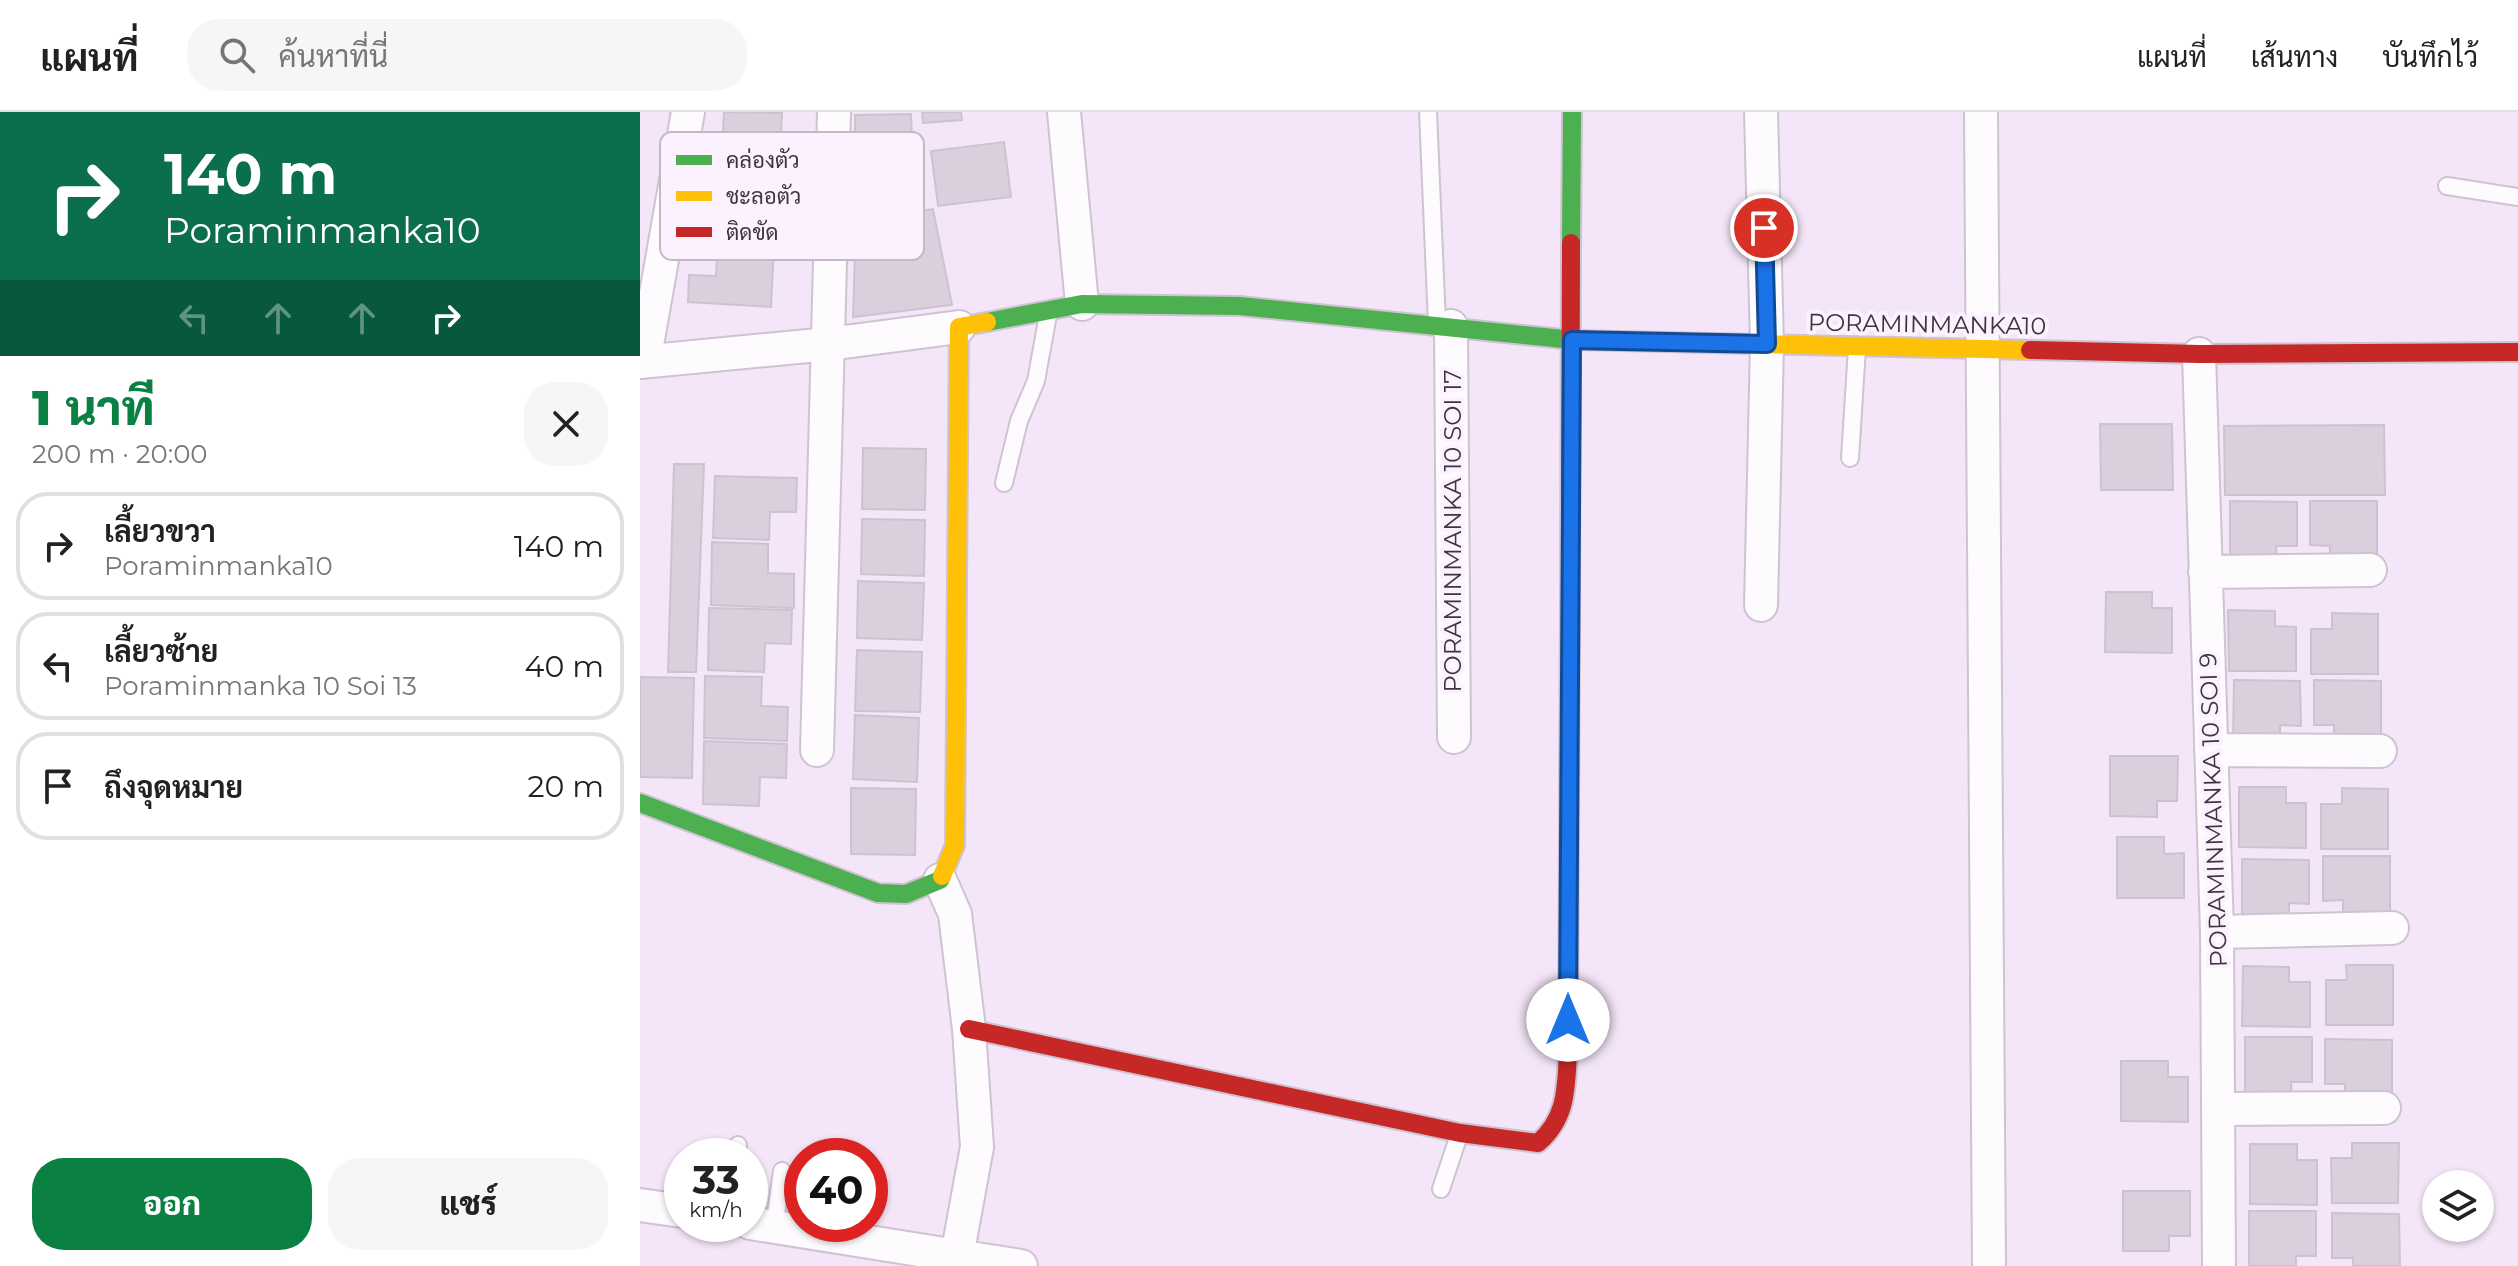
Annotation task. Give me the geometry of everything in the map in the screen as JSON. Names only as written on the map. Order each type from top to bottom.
[{"type":"street","points":[[684,132],[688,112]]},
{"type":"street","points":[[834,112],[834,132]]},
{"type":"street","points":[[1064,112],[1082,304]]},
{"type":"street","points":[[969,1029],[1460,1133],[1538,1143],[1553,1132],[1564,1112],[1568,1051],[1572,112]]},
{"type":"street","points":[[1761,112],[1767,344],[1761,605]]},
{"type":"street","points":[[1981,112],[1989,1266]]},
{"type":"street","points":[[640,803],[878,893],[906,894],[940,880],[955,845],[959,327],[829,344],[642,362],[661,260]]},
{"type":"street","points":[[817,750],[831,260]]},
{"type":"street","name":"PORAMINMANKA10","points":[[959,327],[1082,304],[1240,306],[1572,340],[2199,354],[2518,352]]},
{"type":"street","name":"PORAMINMANKA 10 SOI 17","points":[[1444,325],[1454,737]]},
{"type":"street","name":"PORAMINMANKA 10 SOI 9","points":[[2199,354],[2217,932],[2219,1266]]},
{"type":"street","points":[[2205,572],[2370,570]]},
{"type":"street","points":[[2211,750],[2380,751]]},
{"type":"street","points":[[940,880],[955,914],[969,1029],[977,1147],[957,1256]]},
{"type":"street","points":[[2217,932],[2392,928]]},
{"type":"street","points":[[2218,1109],[2384,1108]]},
{"type":"street","points":[[640,1205],[664,1208]]},
{"type":"street","points":[[768,1226],[1005,1265]]},
{"type":"lane","points":[[1428,112],[1444,325]]},
{"type":"lane","points":[[2447,186],[2518,197]]},
{"type":"lane","points":[[1004,483],[1019,421],[1036,381],[1049,310]]},
{"type":"lane","points":[[1850,458],[1857,346]]},
{"type":"lane","points":[[1441,1189],[1460,1133]]},
{"type":"lane","points":[[768,1209],[782,1171]]},
{"type":"building","points":[[724,112],[782,113],[781,132],[723,132]]},
{"type":"building","points":[[922,112],[961,112],[962,120],[923,123]]},
{"type":"building","points":[[911,114],[912,132],[855,132],[855,115]]},
{"type":"building","points":[[1004,142],[1011,197],[938,206],[931,151]]},
{"type":"building","points":[[933,209],[952,305],[853,317],[855,260],[924,260],[924,210]]},
{"type":"building","points":[[717,260],[773,260],[771,307],[688,302],[689,275],[716,276]]},
{"type":"building","points":[[2100,424],[2172,424],[2173,490],[2101,490]]},
{"type":"building","points":[[2384,425],[2385,495],[2225,495],[2224,426]]},
{"type":"building","points":[[863,448],[926,449],[925,510],[862,509]]},
{"type":"building","points":[[674,464],[704,464],[696,672],[668,672]]},
{"type":"building","points":[[715,476],[797,478],[796,512],[770,512],[769,540],[713,538]]},
{"type":"building","points":[[2230,501],[2297,502],[2297,546],[2276,546],[2277,562],[2230,562]]},
{"type":"building","points":[[2310,501],[2377,501],[2377,562],[2330,562],[2330,546],[2310,545]]},
{"type":"building","points":[[862,519],[925,520],[924,576],[861,574]]},
{"type":"building","points":[[712,542],[768,544],[768,573],[794,574],[794,608],[711,605]]},
{"type":"building","points":[[858,581],[924,583],[922,640],[857,638]]},
{"type":"building","points":[[2106,592],[2152,592],[2152,608],[2172,608],[2172,653],[2105,652]]},
{"type":"building","points":[[709,608],[792,610],[791,644],[765,643],[764,672],[708,670]]},
{"type":"building","points":[[2228,610],[2275,611],[2275,626],[2296,627],[2296,671],[2229,671]]},
{"type":"building","points":[[2332,613],[2378,614],[2378,674],[2311,674],[2311,629],[2332,629]]},
{"type":"building","points":[[857,650],[922,652],[920,712],[855,711]]},
{"type":"building","points":[[705,676],[762,677],[761,706],[788,707],[787,741],[704,738]]},
{"type":"building","points":[[640,677],[694,678],[692,778],[640,777]]},
{"type":"building","points":[[2234,680],[2300,681],[2301,726],[2280,725],[2280,741],[2233,741]]},
{"type":"building","points":[[2314,680],[2381,681],[2381,741],[2334,740],[2334,725],[2314,725]]},
{"type":"building","points":[[855,715],[919,718],[917,782],[853,779]]},
{"type":"building","points":[[704,741],[787,744],[786,778],[760,777],[759,806],[703,804]]},
{"type":"building","points":[[2110,756],[2178,756],[2177,801],[2157,801],[2157,817],[2110,816]]},
{"type":"building","points":[[2239,787],[2286,787],[2286,803],[2306,803],[2306,848],[2239,847]]},
{"type":"building","points":[[851,788],[916,789],[915,855],[851,854]]},
{"type":"building","points":[[2342,788],[2388,789],[2388,849],[2321,849],[2321,804],[2342,804]]},
{"type":"building","points":[[2117,837],[2164,837],[2164,854],[2184,853],[2184,898],[2117,898]]},
{"type":"building","points":[[2323,856],[2390,856],[2390,917],[2343,916],[2343,900],[2323,901]]},
{"type":"building","points":[[2242,859],[2309,860],[2309,904],[2289,903],[2289,920],[2242,920]]},
{"type":"building","points":[[2346,965],[2393,965],[2393,1025],[2326,1025],[2326,980],[2347,980]]},
{"type":"building","points":[[2243,966],[2289,967],[2289,982],[2310,982],[2310,1027],[2242,1026]]},
{"type":"building","points":[[2245,1037],[2312,1037],[2312,1082],[2291,1082],[2292,1098],[2245,1097]]},
{"type":"building","points":[[2325,1039],[2392,1040],[2392,1100],[2345,1100],[2345,1084],[2325,1084]]},
{"type":"building","points":[[2121,1061],[2168,1061],[2168,1077],[2188,1077],[2188,1122],[2121,1121]]},
{"type":"building","points":[[2352,1143],[2399,1143],[2398,1203],[2332,1203],[2331,1158],[2352,1158]]},
{"type":"building","points":[[2250,1144],[2297,1144],[2297,1160],[2317,1160],[2317,1205],[2250,1204]]},
{"type":"building","points":[[2123,1191],[2190,1191],[2190,1236],[2169,1236],[2169,1251],[2123,1251]]},
{"type":"building","points":[[2249,1211],[2316,1211],[2316,1256],[2296,1256],[2296,1266],[2249,1266]]},
{"type":"building","points":[[2332,1213],[2399,1214],[2400,1266],[2353,1266],[2353,1258],[2332,1258]]},
{"type":"traffic: fast","points":[[1571,243],[1572,112]]},
{"type":"traffic: fast","points":[[987,322],[1082,304],[1240,306],[1573,340]]},
{"type":"traffic: fast","points":[[640,803],[878,893],[906,894],[940,880],[942,876]]},
{"type":"traffic: slow","points":[[942,876],[955,845],[959,327],[987,322]]},
{"type":"traffic: slow","points":[[1573,340],[2030,350]]},
{"type":"traffic: slow","points":[[1568,1053],[1570,604]]},
{"type":"traffic: jam","points":[[1570,604],[1571,243]]},
{"type":"traffic: jam","points":[[2030,350],[2199,354],[2518,352]]},
{"type":"traffic: jam","points":[[969,1029],[1460,1133],[1538,1143],[1560,1113],[1568,1053]]},
{"type":"route","points":[[1568,1020],[1572,340],[1767,344],[1764,228]]}]
